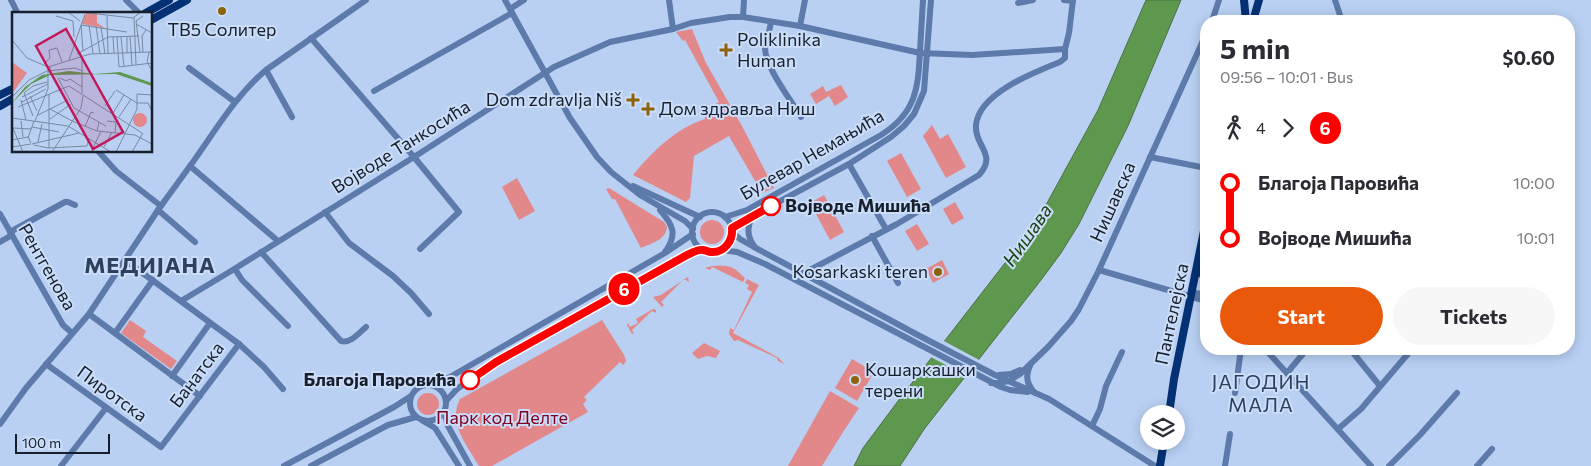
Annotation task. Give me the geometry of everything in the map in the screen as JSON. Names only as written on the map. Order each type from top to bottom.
[{"type":"main road","points":[[148,12],[169,0]]},
{"type":"main road","points":[[152,19],[187,0]]},
{"type":"main road","points":[[1244,0],[1245,15]]},
{"type":"main road","points":[[1255,15],[1259,0]]},
{"type":"main road","points":[[0,95],[12,89]]},
{"type":"main road","points":[[0,106],[12,99]]},
{"type":"main road","name":"Пантелејска","points":[[1170,405],[1200,253]]},
{"type":"main road","points":[[1198,264],[1200,268]]},
{"type":"main road","points":[[1160,466],[1163,450]]},
{"type":"street","points":[[11,0],[17,12]]},
{"type":"street","points":[[126,0],[138,12]]},
{"type":"street","points":[[0,424],[26,388],[89,314],[159,208],[235,102],[252,82],[266,70],[366,0]]},
{"type":"street","points":[[505,0],[588,146],[612,172],[640,195],[685,221],[693,232]]},
{"type":"street","points":[[374,90],[511,11],[524,0]]},
{"type":"street","points":[[670,0],[673,29]]},
{"type":"street","points":[[743,17],[744,0]]},
{"type":"street","points":[[800,26],[805,0]]},
{"type":"street","points":[[923,0],[924,53]]},
{"type":"street","points":[[924,53],[932,0]]},
{"type":"street","points":[[1018,3],[1033,0]]},
{"type":"street","points":[[804,273],[886,228],[898,224],[979,175],[985,168],[987,157],[978,138],[976,125],[979,114],[988,102],[1008,86],[1065,58],[1073,0],[1064,0]]},
{"type":"street","points":[[1214,15],[1219,0]]},
{"type":"street","points":[[1335,0],[1340,15]]},
{"type":"street","name":"Војводе Танкосића","points":[[181,301],[414,157],[554,66],[602,45],[711,19],[743,17],[800,26],[924,53],[972,55],[1065,50]]},
{"type":"street","points":[[771,22],[765,47],[767,60],[801,117]]},
{"type":"street","points":[[311,38],[459,212],[420,249]]},
{"type":"street","name":"Нишавска","points":[[1009,381],[1032,363],[1071,321],[1099,270],[1200,47]]},
{"type":"street","name":"Булевар Немањића","points":[[732,230],[752,216],[849,164],[891,138],[914,114],[924,90],[924,53]]},
{"type":"street","name":"Булевар Немањића","points":[[725,217],[747,210],[889,130],[906,112],[916,93],[924,53]]},
{"type":"street","points":[[189,68],[235,102]]},
{"type":"street","points":[[266,70],[292,117]]},
{"type":"street","points":[[99,152],[116,171],[159,208],[194,242]]},
{"type":"street","points":[[1150,157],[1200,167]]},
{"type":"street","points":[[849,164],[886,228]]},
{"type":"street","points":[[190,166],[278,242]]},
{"type":"street","points":[[625,182],[700,217]]},
{"type":"street","points":[[0,242],[61,204],[68,202],[74,205]]},
{"type":"street","points":[[656,205],[672,227],[671,243],[665,252]]},
{"type":"street","points":[[325,212],[349,243],[393,276],[429,314]]},
{"type":"street","points":[[703,250],[694,240],[693,232],[696,222],[700,217],[711,213],[725,217],[732,230],[740,239],[754,247],[804,273],[991,382],[1010,390],[1035,394]]},
{"type":"street","name":"Рентгенова","points":[[0,214],[63,325],[72,333]]},
{"type":"street","points":[[752,216],[748,233],[754,247]]},
{"type":"street","points":[[722,250],[730,241],[732,230]]},
{"type":"street","points":[[284,466],[394,407],[411,396],[419,387],[450,377],[665,252],[693,232]]},
{"type":"street","points":[[872,236],[898,283]]},
{"type":"street","points":[[311,466],[388,425],[419,418],[428,421],[438,418],[444,410],[446,401],[457,389],[496,362],[687,255],[703,250],[711,252],[722,250],[737,252],[765,264],[914,338],[1049,399],[1155,466]]},
{"type":"street","points":[[261,252],[341,341],[348,342],[366,327]]},
{"type":"street","points":[[125,260],[239,344],[264,367],[283,389]]},
{"type":"street","points":[[235,269],[242,280],[288,326]]},
{"type":"street","points":[[1099,270],[1191,295],[1200,300]]},
{"type":"street","points":[[115,333],[153,280]]},
{"type":"street","points":[[1191,295],[1200,294]]},
{"type":"street","points":[[89,314],[200,396]]},
{"type":"street","points":[[172,376],[210,323]]},
{"type":"street","name":"Банатска","points":[[161,448],[239,344]]},
{"type":"street","points":[[1092,426],[1100,409],[1106,386],[1122,352]]},
{"type":"street","points":[[1235,393],[1240,355]]},
{"type":"street","points":[[1270,355],[1371,466]]},
{"type":"street","points":[[1287,373],[1302,355]]},
{"type":"street","points":[[1355,355],[1380,386]]},
{"type":"street","points":[[1338,429],[1361,409],[1407,355]]},
{"type":"street","points":[[1032,363],[1028,368],[1027,380],[1035,394]]},
{"type":"street","name":"Пиротска","points":[[46,364],[161,448]]},
{"type":"street","points":[[996,375],[1011,374],[1026,368]]},
{"type":"street","points":[[1026,368],[1022,380],[1024,385],[1035,394]]},
{"type":"street","points":[[991,382],[1009,381]]},
{"type":"street","points":[[430,385],[439,389],[446,401]]},
{"type":"street","points":[[1389,466],[1420,435],[1457,393]]},
{"type":"street","points":[[411,396],[410,405],[413,414],[435,428],[460,466]]},
{"type":"street","points":[[61,466],[106,408]]},
{"type":"street","points":[[444,410],[448,426],[470,466]]},
{"type":"street","points":[[1225,466],[1230,434]]},
{"type":"street","points":[[1477,466],[1492,449]]},
{"type":"green space","points":[[692,29],[706,63],[742,126],[774,188],[762,193],[729,136],[694,156],[690,198],[686,202],[633,175],[665,142],[694,123],[705,119],[705,110],[719,102],[685,40],[683,41],[676,32]]},
{"type":"green space","points":[[841,85],[848,97],[835,106],[829,96],[816,104],[810,94],[823,86],[826,92]]},
{"type":"green space","points":[[932,125],[940,139],[948,134],[966,167],[946,178],[923,136]]},
{"type":"green space","points":[[901,153],[921,189],[907,197],[887,161]]},
{"type":"green space","points":[[517,178],[535,211],[519,220],[502,187]]},
{"type":"green space","points":[[609,188],[664,222],[667,227],[664,235],[658,241],[641,248],[615,199],[612,199],[606,189]]},
{"type":"green space","points":[[824,195],[844,232],[830,240],[810,203]]},
{"type":"green space","points":[[955,202],[964,218],[952,225],[943,209]]},
{"type":"green space","points":[[712,220],[721,223],[724,232],[721,241],[712,244],[703,241],[700,232],[703,223]]},
{"type":"green space","points":[[917,224],[929,244],[917,251],[905,231]]},
{"type":"green space","name":"Kosarkaski teren","points":[[942,260],[949,274],[933,283],[926,269]]},
{"type":"green space","points":[[712,266],[733,268],[745,278],[743,282],[712,267],[710,270],[705,268]]},
{"type":"green space","points":[[747,279],[759,285],[733,333],[779,358],[784,364],[778,361],[777,358],[738,340],[734,341],[729,334],[730,328],[734,330],[752,292],[747,289],[749,285],[745,283]]},
{"type":"green space","points":[[682,281],[661,302],[664,305],[662,307],[653,297],[661,295]]},
{"type":"green space","points":[[653,309],[656,310],[656,313],[652,311],[632,330],[634,333],[632,334],[627,325],[628,323],[630,327],[638,323],[636,319]]},
{"type":"green space","points":[[130,320],[146,331],[143,337],[177,361],[171,369],[121,333]]},
{"type":"green space","name":"Парк код Делте","points":[[602,320],[626,361],[623,365],[620,362],[584,397],[587,400],[583,404],[588,412],[492,466],[479,466],[460,434],[457,425],[457,408],[460,399]]},
{"type":"green space","points":[[704,343],[720,351],[716,358],[707,356],[698,359],[692,353]]},
{"type":"green space","name":"Кошаркашки терени","points":[[852,359],[874,372],[857,401],[835,388]]},
{"type":"green space","points":[[830,391],[859,408],[822,466],[788,466]]},
{"type":"green space","points":[[428,393],[436,396],[439,404],[436,412],[428,415],[420,412],[417,404],[420,396]]},
{"type":"water","name":"Нишава","points":[[1146,0],[1181,0],[1128,126],[1079,224],[1061,253],[925,428],[900,466],[854,466],[863,448],[898,401],[1027,235],[1047,203],[1098,110]]},
{"type":"pier","points":[[942,340],[981,361],[968,377],[929,356]]},
{"type":"bus line","name":"6","points":[[470,380],[496,362],[687,255],[703,250],[711,252],[722,250],[730,241],[732,228],[771,206]]},
{"type":"place","name":"ТВ5 Солитер","points":[[222,11]]},
{"type":"place","name":"Poliklinika Human","points":[[726,50]]},
{"type":"place","name":"Dom zdravlja Niš","points":[[633,100]]},
{"type":"place","name":"Дом здравља Ниш","points":[[648,109]]},
{"type":"place","name":"Војводе Мишића","points":[[771,206]]},
{"type":"place","name":"Kosarkaski teren","points":[[938,272]]},
{"type":"place","name":"Благоја Паровића","points":[[470,380]]},
{"type":"place","name":"Кошаркашки терени","points":[[855,380]]},
{"type":"district","name":"МЕДИЈАНА","points":[[150,265]]},
{"type":"district","name":"ЈАГОДИН МАЛА","points":[[1261,394]]}]
